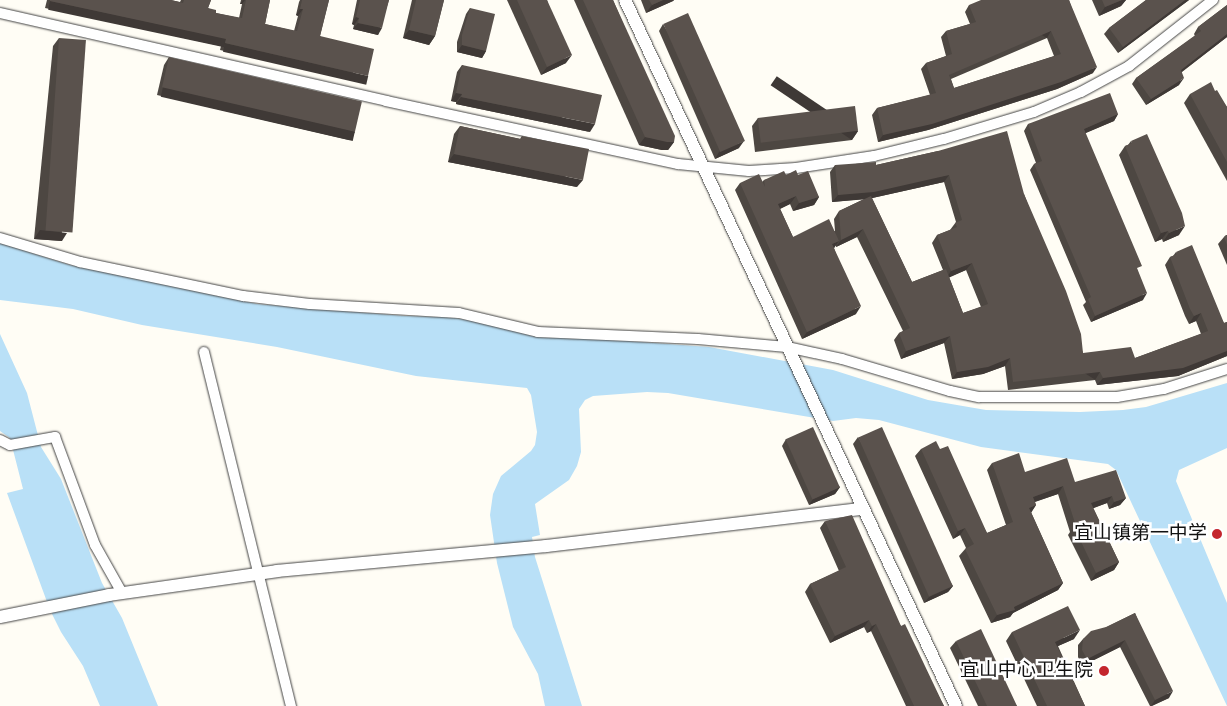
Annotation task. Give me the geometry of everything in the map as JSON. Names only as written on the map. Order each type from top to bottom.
[{"type":"street","points":[[625,0],[956,706]]},
{"type":"street","points":[[0,13],[395,104],[703,168],[773,170],[835,163],[928,144],[1024,115],[1082,92],[1114,75],[1152,49],[1213,0]]},
{"type":"street","points":[[0,238],[80,262],[243,296],[310,304],[459,313],[538,332],[698,339],[787,347],[842,359],[957,393],[994,398],[1125,396],[1164,389],[1227,369]]},
{"type":"street","points":[[204,352],[291,706]]},
{"type":"street","points":[[0,440],[10,445],[54,437],[95,545],[122,593]]},
{"type":"street","points":[[0,617],[109,595],[260,574],[341,564],[546,546],[863,509]]},
{"type":"water","points":[[0,243],[70,265],[257,304],[406,316],[448,317],[486,323],[536,337],[600,339],[709,347],[833,370],[928,400],[986,410],[1080,412],[1123,410],[1146,407],[1227,383],[1227,448],[1179,470],[1176,481],[1227,603],[1227,706],[1116,470],[1108,464],[981,447],[879,420],[856,418],[833,421],[668,393],[647,392],[593,396],[585,400],[579,409],[581,452],[577,466],[569,480],[535,504],[540,535],[532,537],[535,557],[582,706],[545,706],[538,674],[513,627],[497,563],[490,515],[493,494],[501,476],[531,451],[535,445],[537,432],[531,395],[527,388],[416,376],[277,347],[142,325],[73,309],[0,300]]},
{"type":"water","points":[[0,334],[27,393],[41,447],[61,479],[102,583],[122,618],[158,706],[100,706],[83,666],[61,632],[50,610],[7,493],[23,489],[10,438],[0,431]]},
{"type":"building","points":[[50,0],[171,0],[183,3],[184,0],[211,0],[208,8],[216,10],[216,13],[242,18],[246,0],[270,0],[265,24],[297,31],[303,9],[300,9],[302,0],[329,0],[320,36],[374,49],[368,76],[225,43],[226,39]]},
{"type":"building","points":[[360,0],[389,0],[382,28],[358,23],[359,18],[356,17]]},
{"type":"building","points":[[416,0],[444,0],[435,36],[409,30]]},
{"type":"building","points":[[517,0],[547,0],[572,55],[547,67]]},
{"type":"building","points":[[583,0],[613,0],[675,136],[674,142],[645,137]]},
{"type":"building","points":[[649,0],[663,0],[652,5]]},
{"type":"building","points":[[981,0],[1069,0],[1097,67],[1061,82],[932,124],[883,135],[877,108],[936,93],[926,63],[952,54],[946,31],[976,22],[969,5]],"holes":[[[1051,31],[1061,54],[954,88],[949,75]]]},
{"type":"building","points":[[1102,0],[1122,0],[1105,7]]},
{"type":"building","points":[[1146,0],[1185,0],[1123,47],[1109,28]]},
{"type":"building","points":[[1227,5],[1227,34],[1181,70],[1184,78],[1151,99],[1136,78],[1201,31],[1198,27]]},
{"type":"building","points":[[470,8],[495,14],[486,51],[462,45],[462,35]]},
{"type":"building","points":[[688,13],[745,141],[720,152],[663,24]]},
{"type":"building","points":[[59,38],[86,40],[72,232],[46,231]]},
{"type":"building","points":[[169,57],[362,102],[355,132],[162,87]]},
{"type":"building","points":[[462,65],[602,95],[595,124],[461,97],[462,94],[456,93]]},
{"type":"building","points":[[1211,82],[1227,107],[1227,162],[1190,94]]},
{"type":"building","points":[[1110,93],[1118,114],[1084,129],[1142,266],[1137,268],[1147,293],[1095,316],[1088,299],[1091,297],[1034,164],[1042,161],[1028,124]]},
{"type":"building","points":[[855,106],[858,131],[761,143],[758,118]]},
{"type":"building","points":[[460,126],[521,139],[522,136],[589,149],[583,180],[454,154]]},
{"type":"building","points":[[1007,131],[1024,194],[1066,291],[1081,334],[1083,353],[1131,347],[1135,358],[1208,331],[1201,313],[1194,316],[1190,309],[1170,257],[1177,254],[1176,252],[1192,245],[1224,323],[1227,322],[1227,351],[1183,368],[1103,378],[1100,372],[1013,382],[1010,358],[988,367],[957,372],[950,336],[906,351],[899,333],[910,328],[863,229],[841,240],[839,211],[871,196],[912,282],[946,269],[963,313],[988,304],[972,263],[951,271],[937,235],[957,227],[955,223],[962,220],[949,175],[874,192],[838,195],[835,165],[876,162],[876,165],[938,151]]},
{"type":"building","points":[[1147,134],[1182,213],[1185,226],[1169,233],[1168,231],[1161,233],[1125,146],[1132,143],[1131,141]]},
{"type":"building","points":[[796,170],[798,175],[808,171],[819,197],[799,203],[796,196],[778,204],[793,237],[829,219],[839,241],[832,244],[861,306],[807,332],[740,183],[759,174],[765,187],[764,180],[784,171],[786,175]]},
{"type":"building","points":[[813,427],[840,487],[812,499],[786,439]]},
{"type":"building","points":[[882,427],[953,586],[929,597],[858,438]]},
{"type":"building","points":[[936,441],[940,449],[948,446],[987,533],[1013,522],[992,463],[1019,453],[1025,472],[1067,458],[1075,482],[1116,470],[1126,498],[1114,502],[1112,496],[1091,503],[1119,562],[1096,573],[1074,527],[1076,526],[1063,486],[1033,497],[1036,505],[1029,508],[1063,583],[1014,607],[1015,610],[997,615],[965,549],[974,544],[965,528],[958,531],[921,449]]},
{"type":"building","points":[[852,515],[901,626],[905,624],[944,706],[914,706],[876,624],[872,626],[869,620],[835,636],[810,584],[846,567],[825,521]]},
{"type":"building","points":[[1068,606],[1080,630],[1055,642],[1085,706],[1047,706],[1012,632]]},
{"type":"building","points":[[1135,613],[1173,691],[1155,700],[1125,640],[1087,659],[1082,650],[1083,639],[1091,631],[1106,627]]},
{"type":"building","points":[[981,629],[1017,706],[987,706],[956,641]]},
{"type":"place","name":"宜山镇第一中学","points":[[1217,534]]},
{"type":"place","name":"宜山中心卫生院","points":[[1104,671]]}]
